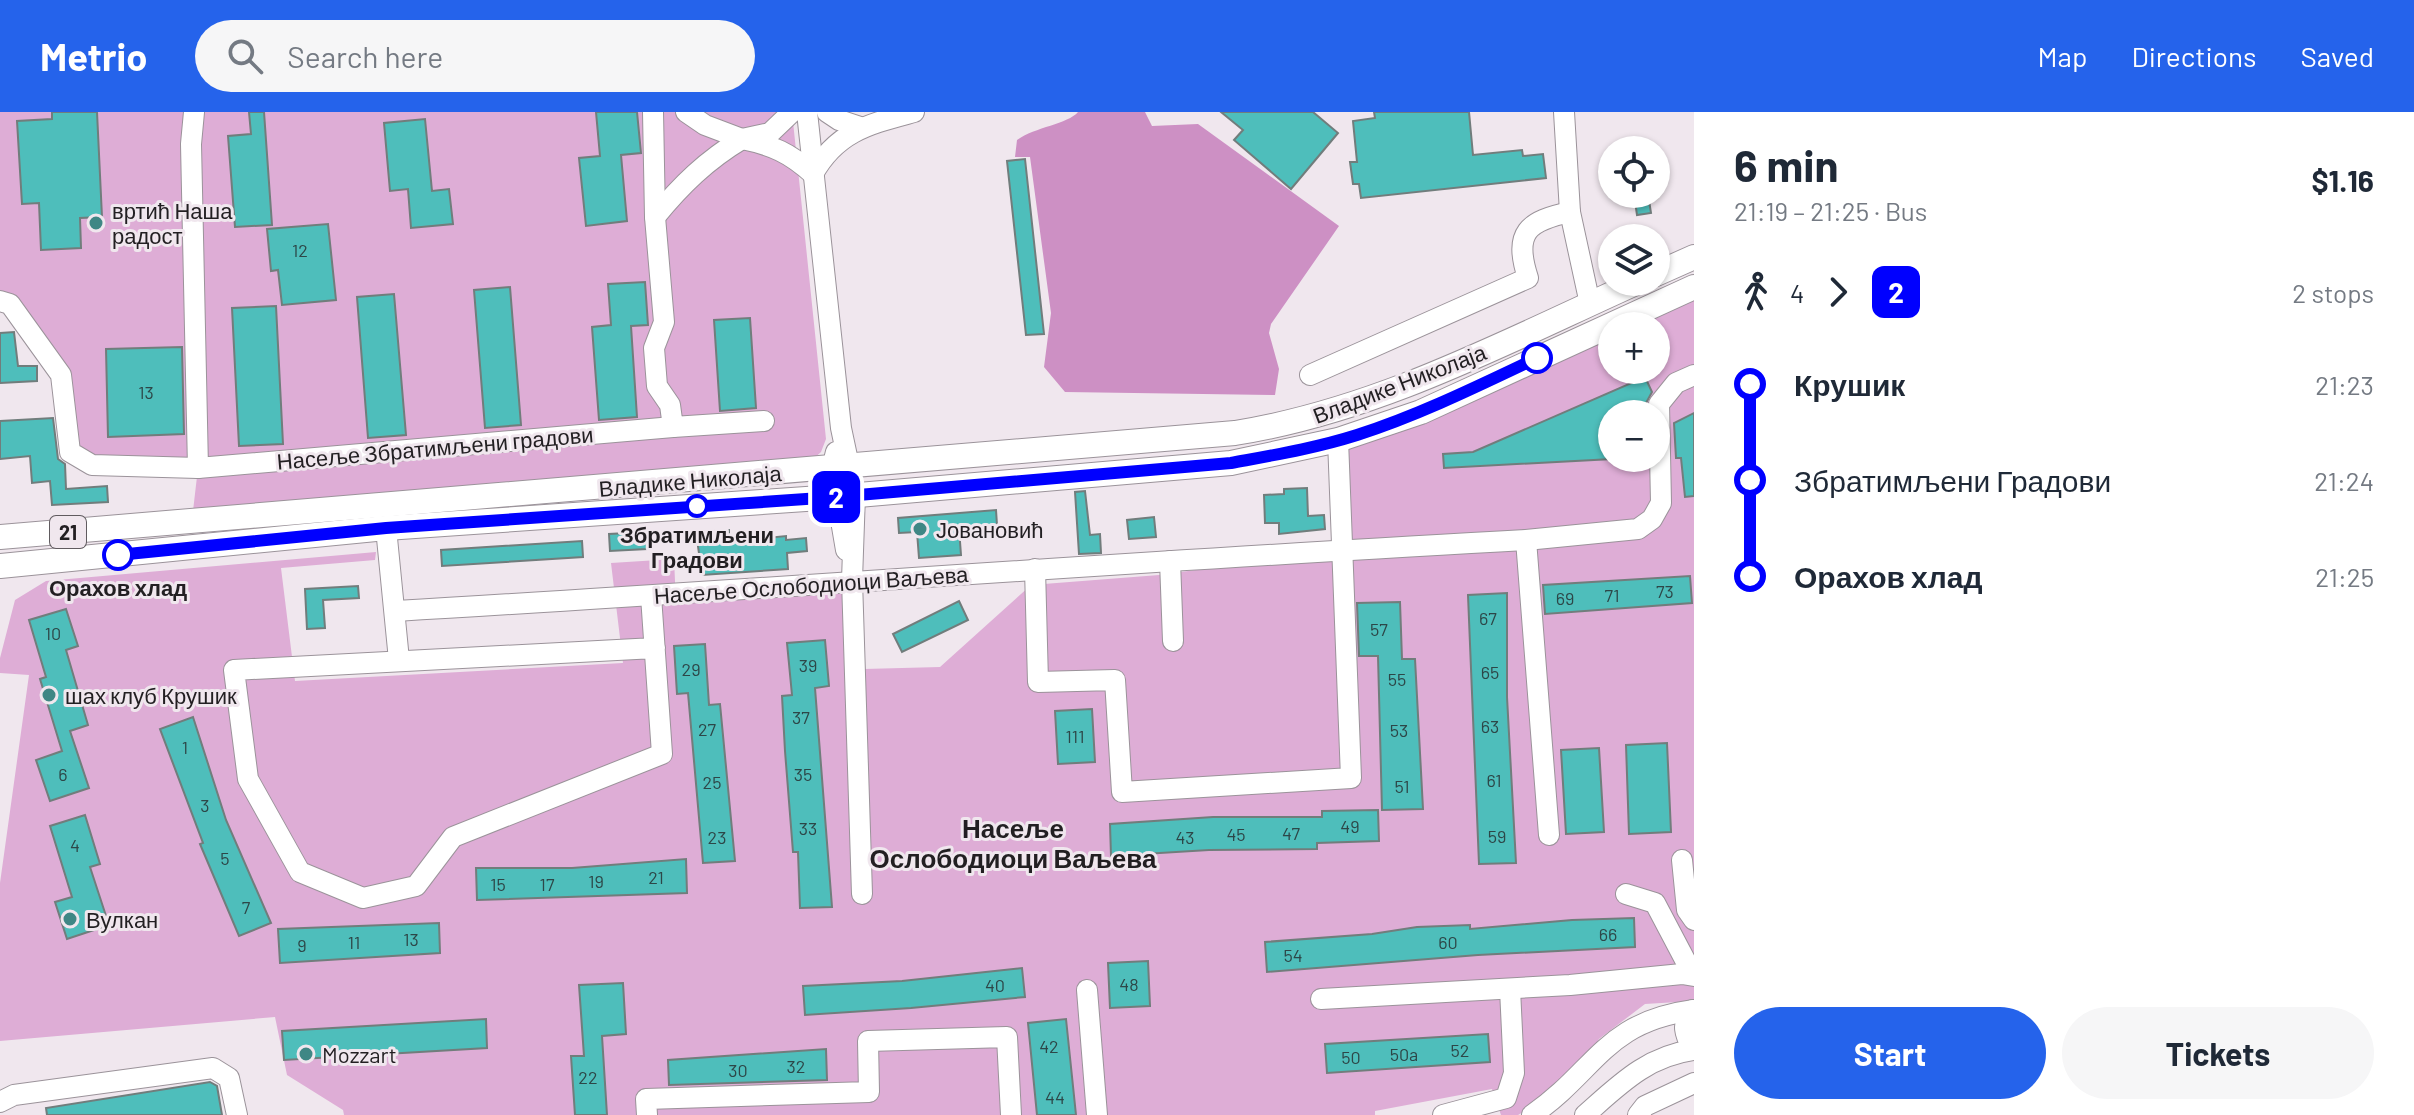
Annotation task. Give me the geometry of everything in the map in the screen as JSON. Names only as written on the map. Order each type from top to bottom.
[{"type":"main road","points":[[1670,268],[1694,257]]},
{"type":"main road","name":"Владике Николаја","points":[[0,566],[386,528],[845,496],[1183,468],[1282,454],[1338,440],[1421,412],[1694,287]]},
{"type":"main road","name":"Владике Николаја","points":[[0,537],[1185,438],[1278,426],[1344,408],[1426,378],[1607,296]]},
{"type":"street","points":[[194,112],[191,144],[198,468]]},
{"type":"street","points":[[653,112],[655,217],[664,322],[654,348],[657,386],[670,405],[673,427]]},
{"type":"street","points":[[686,112],[705,125],[742,139],[770,144],[792,155],[813,174]]},
{"type":"street","points":[[655,217],[684,182],[711,158],[742,139],[770,133],[792,112]]},
{"type":"street","points":[[807,112],[841,428],[852,580],[862,894]]},
{"type":"street","points":[[827,112],[860,127]]},
{"type":"street","points":[[813,174],[823,156],[860,127],[914,112]]},
{"type":"street","points":[[1564,112],[1570,212],[1590,304]]},
{"type":"street","points":[[1310,375],[1528,278],[1521,244],[1528,228],[1541,218],[1570,212]]},
{"type":"street","name":"Насеље Збратимљени градови","points":[[0,301],[10,304],[61,375],[70,452],[92,465],[198,468],[764,421]]},
{"type":"street","name":"Насеље Ослободиоци Ваљева","points":[[396,611],[1526,540],[1638,529],[1652,519],[1661,503],[1659,404],[1676,383],[1694,375]]},
{"type":"street","points":[[1035,569],[1038,682],[1115,680],[1122,792],[1351,778],[1338,440]]},
{"type":"street","points":[[386,528],[399,660]]},
{"type":"street","points":[[1526,540],[1549,835]]},
{"type":"street","points":[[1170,561],[1173,641]]},
{"type":"street","points":[[651,596],[655,648],[662,754],[453,837],[416,886],[363,898],[300,872],[248,779],[234,670],[655,648]]},
{"type":"street","points":[[1682,860],[1687,910],[1694,920]]},
{"type":"street","points":[[1321,999],[1693,975],[1655,903],[1626,894]]},
{"type":"street","points":[[1443,1115],[1506,1098],[1514,1073],[1510,989]]},
{"type":"street","points":[[1087,990],[1097,1115]]},
{"type":"street","points":[[1585,1115],[1646,1063],[1673,1052],[1693,1050],[1684,1033],[1684,1024],[1693,1010]]},
{"type":"street","points":[[1532,1115],[1619,1036],[1654,1018],[1693,1010]]},
{"type":"street","points":[[647,1115],[646,1099],[869,1092],[868,1041],[1007,1037],[1011,1115]]},
{"type":"street","points":[[0,1102],[14,1095],[213,1068],[229,1078],[237,1115]]},
{"type":"street","points":[[1638,1115],[1645,1106],[1694,1083]]},
{"type":"shaded area","points":[[0,112],[792,112],[826,439],[821,452],[808,464],[193,511],[198,468],[70,452],[61,375],[0,301]]},
{"type":"shaded area","points":[[1078,112],[1145,112],[1152,126],[1198,124],[1339,226],[1271,324],[1269,333],[1279,369],[1275,395],[1065,392],[1044,367],[1051,313],[1030,157],[1015,157],[1017,140],[1067,120]]},
{"type":"shaded area","points":[[1694,287],[1694,1001],[1645,1004],[1599,1039],[1583,1064],[1518,1115],[1501,1115],[1492,1089],[1375,1111],[1375,1115],[344,1115],[343,1110],[287,1075],[275,1017],[0,1041],[0,883],[29,675],[0,673],[0,658],[15,600],[46,581],[376,552],[375,560],[281,568],[295,681],[623,663],[611,563],[674,559],[676,603],[842,589],[864,669],[940,667],[1031,585],[1159,575],[1342,550],[1338,440],[1598,328],[1598,384],[1670,384],[1670,312],[1636,312]]},
{"type":"building","points":[[52,112],[97,112],[102,217],[80,218],[81,248],[41,250],[39,203],[22,204],[17,121],[52,119]]},
{"type":"building","points":[[249,112],[264,112],[272,225],[235,227],[228,136],[251,134]]},
{"type":"building","points":[[596,112],[637,112],[641,153],[621,155],[627,221],[586,226],[579,158],[600,156]]},
{"type":"building","points":[[1221,112],[1313,112],[1338,133],[1291,189],[1234,140],[1243,130]]},
{"type":"building","points":[[1374,112],[1469,112],[1473,155],[1522,150],[1523,156],[1543,154],[1546,178],[1361,198],[1359,184],[1353,184],[1350,162],[1357,162],[1353,121],[1375,118]]},
{"type":"building","points":[[425,119],[432,191],[449,189],[453,224],[411,228],[408,189],[390,191],[384,123]]},
{"type":"building","points":[[1025,159],[1044,334],[1026,335],[1007,161]]},
{"type":"building","points":[[1636,208],[1650,208],[1651,213],[1637,215]]},
{"type":"building","points":[[328,224],[336,300],[282,305],[278,270],[271,271],[267,229]]},
{"type":"building","points":[[645,282],[648,325],[631,326],[637,417],[599,420],[592,327],[611,325],[608,284]]},
{"type":"building","points":[[510,287],[521,425],[485,428],[474,290]]},
{"type":"building","points":[[394,294],[406,435],[368,438],[357,297]]},
{"type":"building","points":[[276,306],[283,444],[239,446],[232,308]]},
{"type":"building","points":[[750,318],[756,408],[720,411],[714,320]]},
{"type":"building","points":[[14,332],[18,366],[37,366],[37,381],[0,383],[0,333]]},
{"type":"building","points":[[182,347],[184,434],[108,437],[106,349]]},
{"type":"building","points":[[1629,384],[1648,384],[1652,392],[1648,400],[1598,400],[1598,460],[1444,468],[1443,454],[1473,452]]},
{"type":"building","points":[[1694,413],[1694,496],[1685,497],[1681,458],[1676,458],[1674,423]]},
{"type":"building","points":[[53,418],[58,459],[65,464],[66,489],[107,486],[108,502],[52,505],[50,481],[32,483],[30,456],[0,459],[0,421]]},
{"type":"building","points":[[1307,488],[1308,516],[1324,515],[1325,529],[1279,534],[1279,523],[1265,523],[1264,495],[1284,494],[1284,489]]},
{"type":"building","points":[[1085,491],[1090,535],[1100,534],[1101,553],[1079,554],[1075,492]]},
{"type":"building","points":[[996,510],[997,525],[959,528],[961,555],[919,558],[917,532],[899,533],[898,518]]},
{"type":"building","points":[[1154,517],[1156,537],[1129,539],[1127,520]]},
{"type":"building","points":[[729,530],[729,538],[767,534],[767,538],[786,536],[786,540],[806,538],[807,551],[787,553],[788,569],[702,575],[696,532]]},
{"type":"building","points":[[646,532],[647,549],[610,551],[609,534]]},
{"type":"building","points":[[582,541],[583,557],[442,566],[441,550]]},
{"type":"building","points":[[1690,576],[1692,603],[1545,614],[1543,585]]},
{"type":"building","points":[[358,586],[359,598],[323,600],[325,628],[307,629],[305,589]]},
{"type":"building","points":[[1507,593],[1507,697],[1516,863],[1479,864],[1468,595]]},
{"type":"building","points":[[959,601],[968,620],[902,652],[893,634]]},
{"type":"building","points":[[1400,602],[1402,659],[1415,659],[1423,809],[1382,810],[1378,656],[1359,656],[1357,603]]},
{"type":"building","points":[[66,609],[78,646],[66,650],[88,725],[70,731],[89,788],[50,801],[36,760],[62,751],[40,679],[46,677],[29,620]]},
{"type":"building","points":[[825,640],[829,686],[815,688],[832,907],[800,908],[798,852],[793,852],[782,696],[792,695],[787,643]]},
{"type":"building","points":[[705,644],[709,705],[720,704],[735,861],[703,863],[688,693],[677,694],[674,646]]},
{"type":"building","points":[[1092,709],[1095,762],[1058,764],[1055,711]]},
{"type":"building","points":[[193,717],[226,820],[271,923],[239,936],[200,844],[203,843],[160,729]]},
{"type":"building","points":[[1667,743],[1671,832],[1629,834],[1626,745]]},
{"type":"building","points":[[1599,748],[1604,832],[1566,834],[1561,750]]},
{"type":"building","points":[[1378,810],[1379,841],[1317,843],[1317,849],[1209,850],[1111,856],[1110,824],[1213,817],[1322,817],[1322,811]]},
{"type":"building","points":[[85,815],[100,864],[90,867],[109,925],[67,939],[55,902],[72,897],[50,826]]},
{"type":"building","points":[[686,859],[687,893],[477,900],[476,868],[572,868]]},
{"type":"building","points":[[1634,918],[1635,947],[1478,955],[1267,972],[1265,942],[1372,934],[1417,927],[1470,925],[1470,929]]},
{"type":"building","points":[[439,923],[440,953],[280,963],[278,929]]},
{"type":"building","points":[[1148,961],[1150,1006],[1110,1008],[1108,963]]},
{"type":"building","points":[[1022,968],[1025,997],[805,1015],[803,986],[902,981]]},
{"type":"building","points":[[623,983],[626,1034],[602,1036],[607,1115],[575,1115],[571,1056],[584,1056],[579,985]]},
{"type":"building","points":[[486,1019],[487,1048],[284,1060],[282,1031]]},
{"type":"building","points":[[1066,1019],[1076,1115],[1037,1115],[1028,1023]]},
{"type":"building","points":[[1488,1034],[1490,1062],[1327,1073],[1325,1044]]},
{"type":"building","points":[[826,1049],[827,1080],[669,1085],[668,1060]]},
{"type":"building","points":[[210,1082],[217,1086],[222,1115],[47,1115],[46,1108]]},
{"type":"bus line","name":"2","points":[[118,555],[386,528],[835,497],[1231,463],[1282,454],[1358,434],[1421,412],[1537,358]]},
{"type":"place","name":"вртић Наша радост","points":[[96,223]]},
{"type":"place","name":"Збратимљени Градови","points":[[697,506]]},
{"type":"place","name":"Јовановић","points":[[920,529]]},
{"type":"place","name":"Орахов хлад","points":[[118,555]]},
{"type":"place","name":"шах клуб Крушик","points":[[49,695]]},
{"type":"place","name":"Вулкан","points":[[70,919]]},
{"type":"place","name":"Mozzart","points":[[306,1054]]},
{"type":"district","name":"Насеље Ослободиоци Ваљева","points":[[1013,842]]}]
